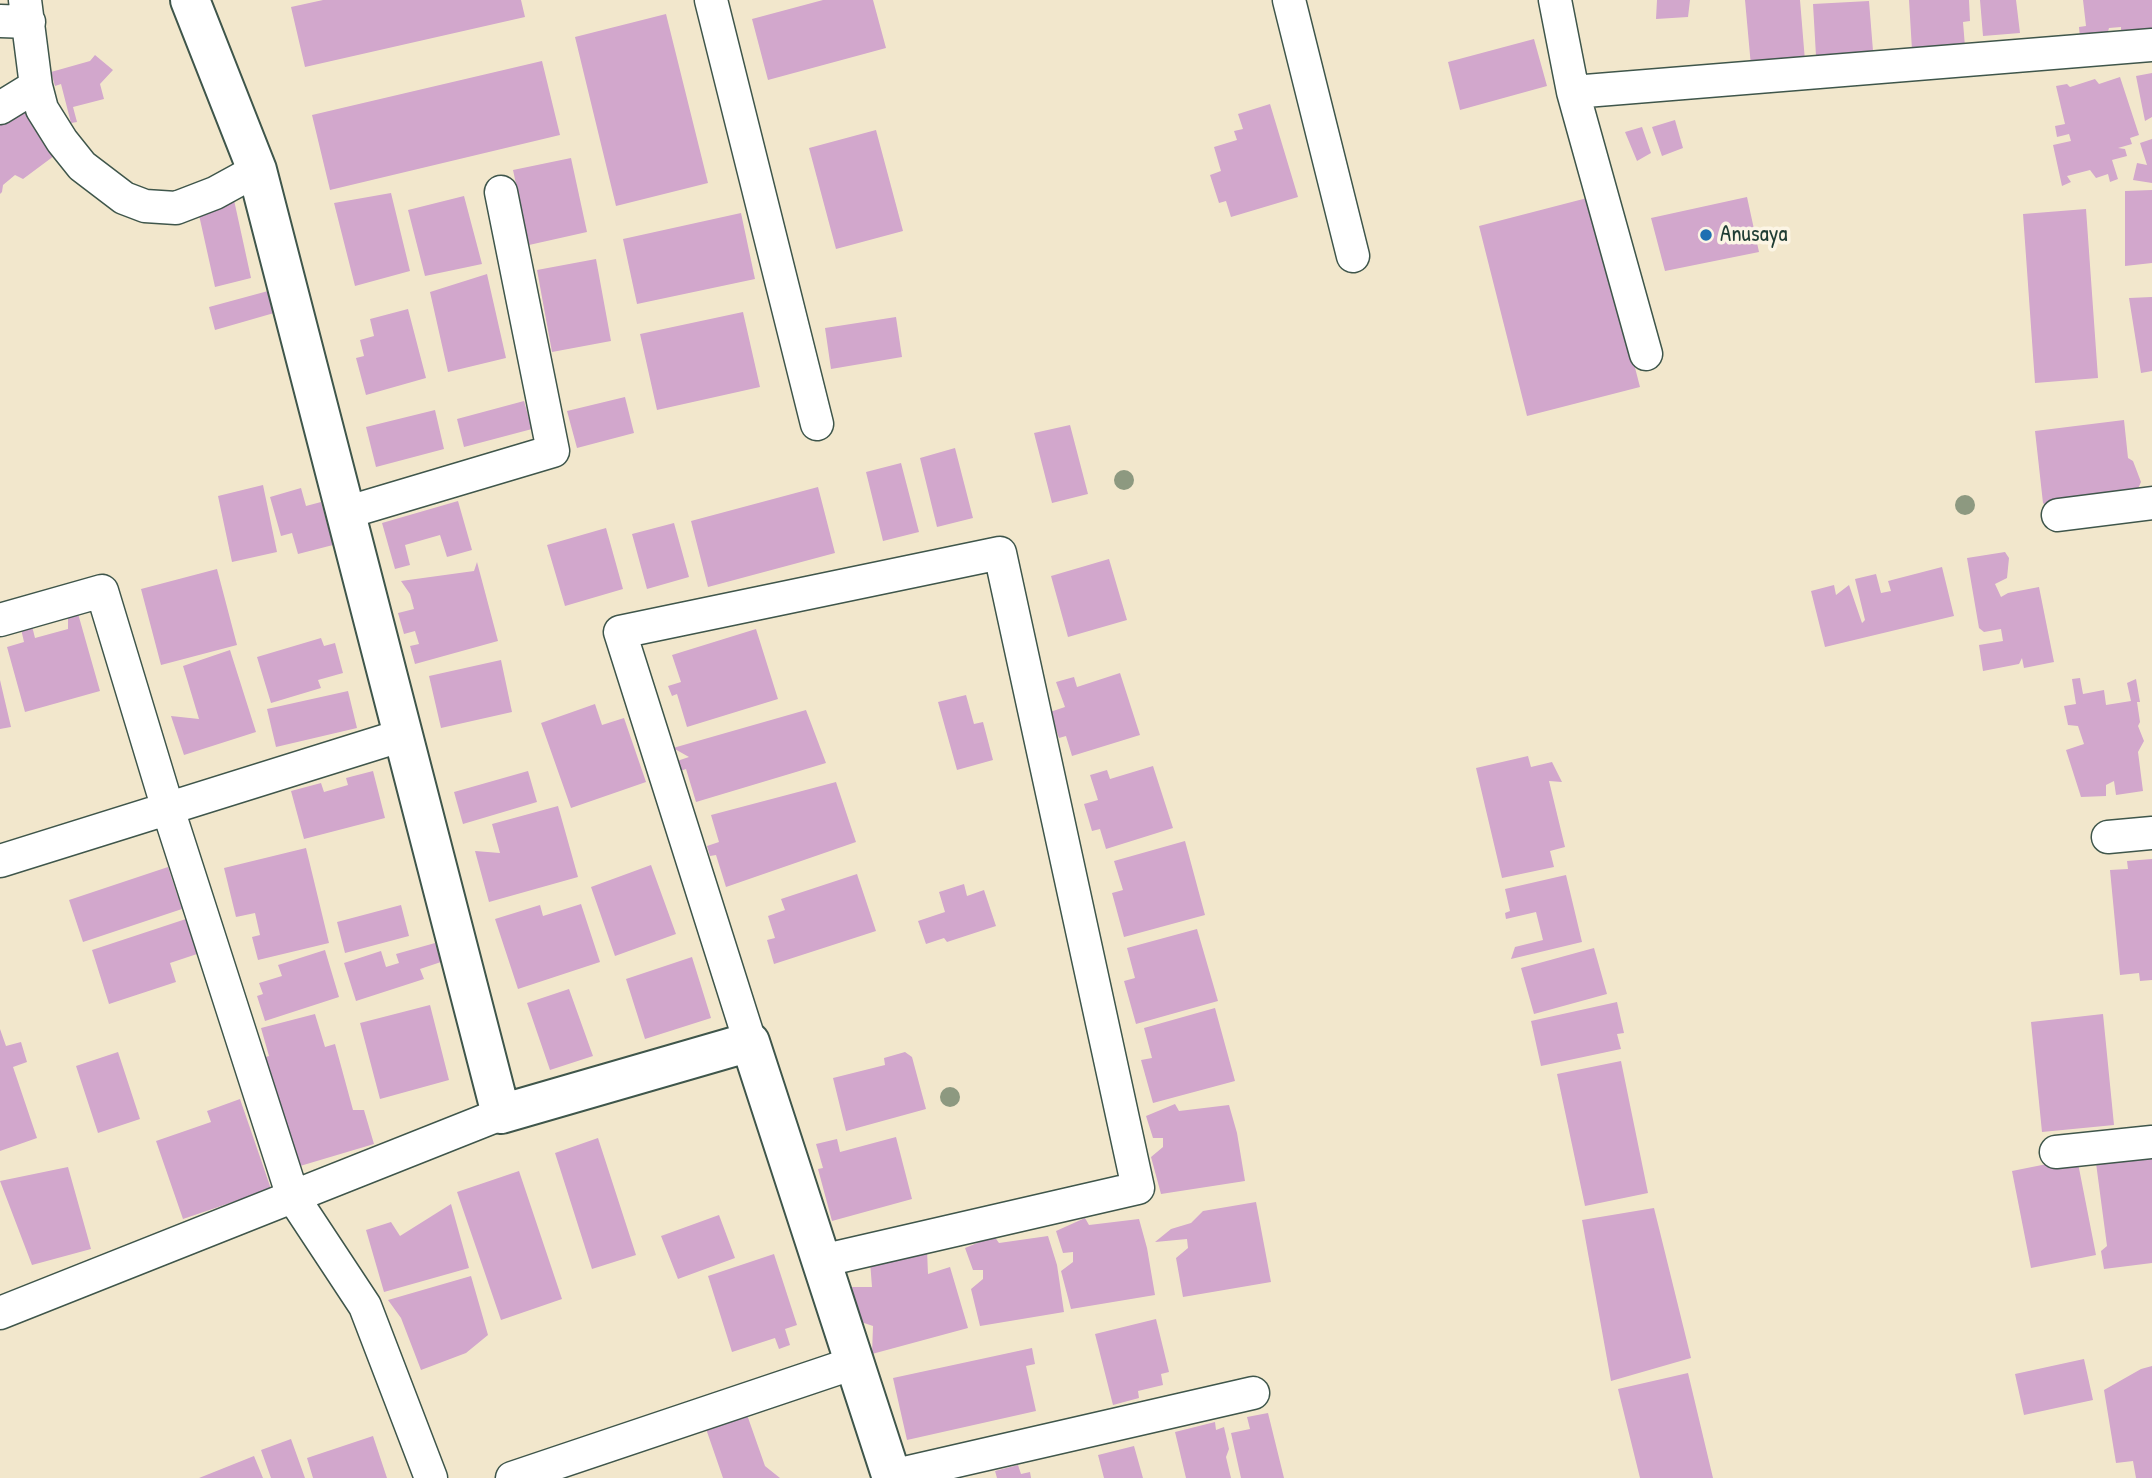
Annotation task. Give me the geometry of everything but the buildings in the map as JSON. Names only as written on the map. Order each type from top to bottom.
[{"type":"street","points":[[190,0],[257,170],[501,1114]]},
{"type":"street","points":[[711,0],[817,424]]},
{"type":"street","points":[[1289,0],[1353,256]]},
{"type":"street","points":[[1555,0],[1573,92],[1646,354]]},
{"type":"street","points":[[18,14],[42,109],[82,166],[124,198],[145,206],[176,208],[215,193],[257,170]]},
{"type":"street","points":[[1573,92],[2152,45]]},
{"type":"street","points":[[0,108],[36,86]]},
{"type":"street","points":[[345,513],[553,451],[501,192]]},
{"type":"street","points":[[2059,515],[2152,503]]},
{"type":"street","points":[[821,1261],[1139,1188],[1000,553],[620,632],[750,1042],[891,1477],[1253,1393]]},
{"type":"street","points":[[0,620],[102,591],[168,809],[293,1197],[365,1306],[431,1478]]},
{"type":"street","points":[[0,861],[403,735]]},
{"type":"street","points":[[2108,837],[2152,833]]},
{"type":"street","points":[[0,1312],[501,1114],[750,1042]]},
{"type":"street","points":[[2056,1152],[2152,1142]]},
{"type":"street","points":[[512,1478],[854,1363]]},
{"type":"place","name":"Anusaya","points":[[1706,235]]}]
